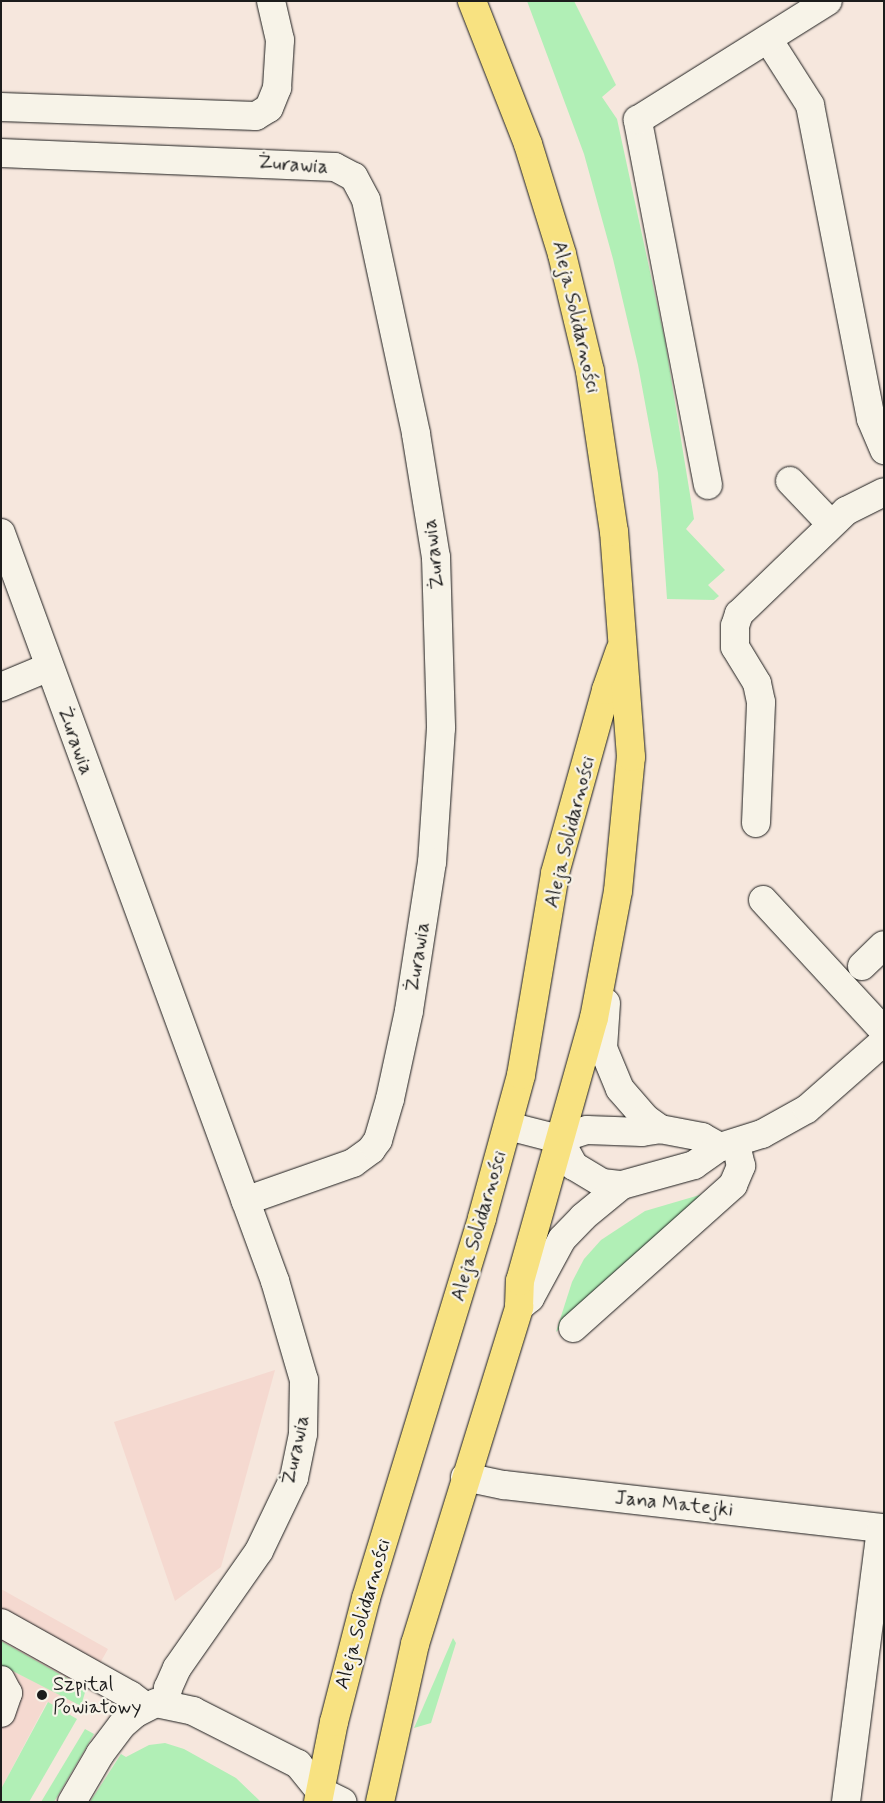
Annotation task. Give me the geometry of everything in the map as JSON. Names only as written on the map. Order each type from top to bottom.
[{"type":"main road","name":"Aleja Solidarności","points":[[380,1802],[415,1644],[519,1307],[520,1281],[594,1018],[618,891],[631,757],[629,703],[621,647],[618,576],[608,481],[579,321],[528,144],[472,1]]},
{"type":"main road","name":"Aleja Solidarności","points":[[327,1798],[334,1722],[366,1598],[460,1294],[508,1126],[534,1008],[555,873],[608,684],[621,647]]},
{"type":"street","points":[[1,107],[256,116],[269,108],[277,88],[280,40],[271,1]]},
{"type":"street","points":[[708,485],[638,120],[828,1]]},
{"type":"street","points":[[768,39],[810,106],[876,397],[884,450]]},
{"type":"street","name":"Żurawia","points":[[1,152],[335,167],[354,177],[366,200],[414,425],[436,557],[441,728],[432,862],[410,1003],[390,1099],[378,1140],[371,1150],[353,1163],[245,1201]]},
{"type":"street","points":[[790,481],[831,524]]},
{"type":"street","points":[[756,823],[761,695],[756,683],[738,656],[734,626],[746,604],[846,510],[884,492]]},
{"type":"street","name":"Żurawia","points":[[1,533],[275,1281],[304,1380],[303,1434],[294,1478],[259,1550],[177,1668],[168,1688],[156,1705]]},
{"type":"street","points":[[1,687],[49,667]]},
{"type":"street","points":[[763,900],[884,1031]]},
{"type":"street","points":[[862,966],[884,945]]},
{"type":"street","points":[[605,961],[610,980],[602,1034],[607,1063],[620,1089],[645,1118],[660,1129]]},
{"type":"street","points":[[559,1139],[568,1160],[580,1172],[602,1183],[622,1185],[694,1165],[728,1146],[762,1134],[807,1110],[884,1041]]},
{"type":"street","points":[[508,1126],[559,1139],[587,1130],[642,1132],[660,1129],[702,1137],[728,1146],[741,1166],[733,1185],[573,1328]]},
{"type":"street","points":[[519,1307],[530,1298],[562,1239],[582,1217],[622,1185]]},
{"type":"street","name":"Jana Matejki","points":[[465,1477],[504,1486],[882,1528]]},
{"type":"street","points":[[846,1802],[882,1528]]},
{"type":"street","points":[[1,1623],[122,1690],[156,1705],[200,1714],[298,1764],[327,1798]]},
{"type":"street","points":[[1,1680],[8,1693],[1,1713]]},
{"type":"street","points":[[72,1802],[114,1735],[126,1720],[156,1705]]},
{"type":"shaded area","points":[[275,1370],[221,1567],[175,1601],[114,1422]]},
{"type":"shaded area","name":"Szpital Powiatowy","points":[[1,1589],[108,1649],[70,1716],[47,1702],[1,1789]]},
{"type":"green space","points":[[527,1],[574,1],[616,85],[602,97],[617,119],[665,341],[694,519],[686,529],[725,570],[708,585],[719,596],[714,600],[667,599],[658,473],[638,365],[613,259],[584,154]]},
{"type":"green space","points":[[703,1194],[556,1332],[572,1282],[584,1259],[601,1240],[645,1211]]},
{"type":"green space","points":[[453,1638],[456,1643],[431,1723],[414,1728]]},
{"type":"green space","points":[[1,1641],[86,1689],[81,1706],[1,1665]]},
{"type":"green space","points":[[48,1702],[77,1719],[29,1802],[1,1802],[1,1789]]},
{"type":"green space","points":[[85,1729],[94,1734],[54,1802],[41,1802]]},
{"type":"green space","points":[[165,1743],[184,1749],[236,1778],[261,1802],[90,1802],[121,1754],[126,1757],[149,1745]]},
{"type":"place","name":"Szpital Powiatowy","points":[[42,1695]]}]
